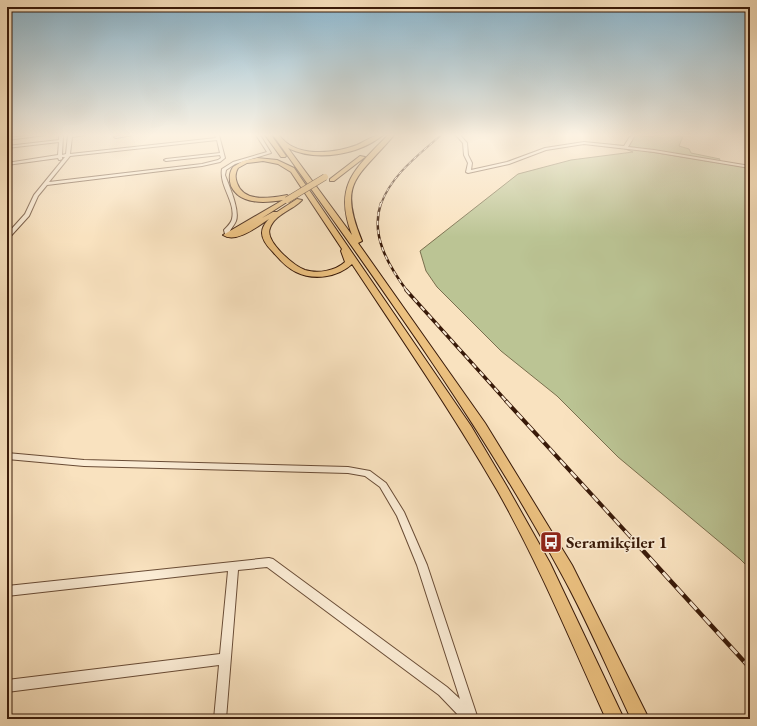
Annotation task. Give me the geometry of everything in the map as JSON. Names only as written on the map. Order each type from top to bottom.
[{"type":"highway","points":[[235,169],[233,173],[235,187],[247,198],[267,200],[287,198]]},
{"type":"highway","points":[[290,169],[294,171],[467,429],[502,488],[545,567],[615,719]]},
{"type":"highway","points":[[301,169],[367,261],[481,426],[567,569],[640,719]]},
{"type":"highway","points":[[337,169],[227,233],[229,236],[237,235],[299,200],[332,180],[346,169]]},
{"type":"highway","points":[[358,169],[348,190],[347,202],[350,220],[367,261]]},
{"type":"highway","points":[[299,200],[271,221],[267,226],[265,234],[268,241],[294,268],[303,272],[314,274],[328,273],[342,268],[349,262],[342,242]]},
{"type":"street","points":[[50,178],[55,169]]},
{"type":"street","points":[[7,237],[27,214],[36,196],[57,169]]},
{"type":"street","points":[[46,184],[173,169]]},
{"type":"street","points":[[224,169],[223,175],[234,209],[234,220],[227,230],[227,233]]},
{"type":"street","points":[[469,169],[468,172],[482,169]]},
{"type":"street","points":[[7,456],[84,463],[348,470],[367,472],[383,485],[401,516],[422,565],[472,719]]},
{"type":"street","points":[[7,591],[269,562],[443,691],[472,719]]},
{"type":"street","points":[[220,719],[233,566]]},
{"type":"street","points":[[7,686],[225,659]]},
{"type":"green space","points":[[537,169],[750,169],[750,569],[618,457],[557,396],[501,351],[437,287],[426,271],[420,251],[518,174]]},
{"type":"railway","points":[[381,204],[392,183],[404,169]]},
{"type":"railway","points":[[381,203],[378,215],[379,238],[393,271],[407,291]]},
{"type":"railway","points":[[406,290],[507,402]]},
{"type":"railway","points":[[506,401],[637,544]]},
{"type":"railway","points":[[636,543],[750,668]]},
{"type":"place","name":"Seramikçiler 1","points":[[551,542]]}]
